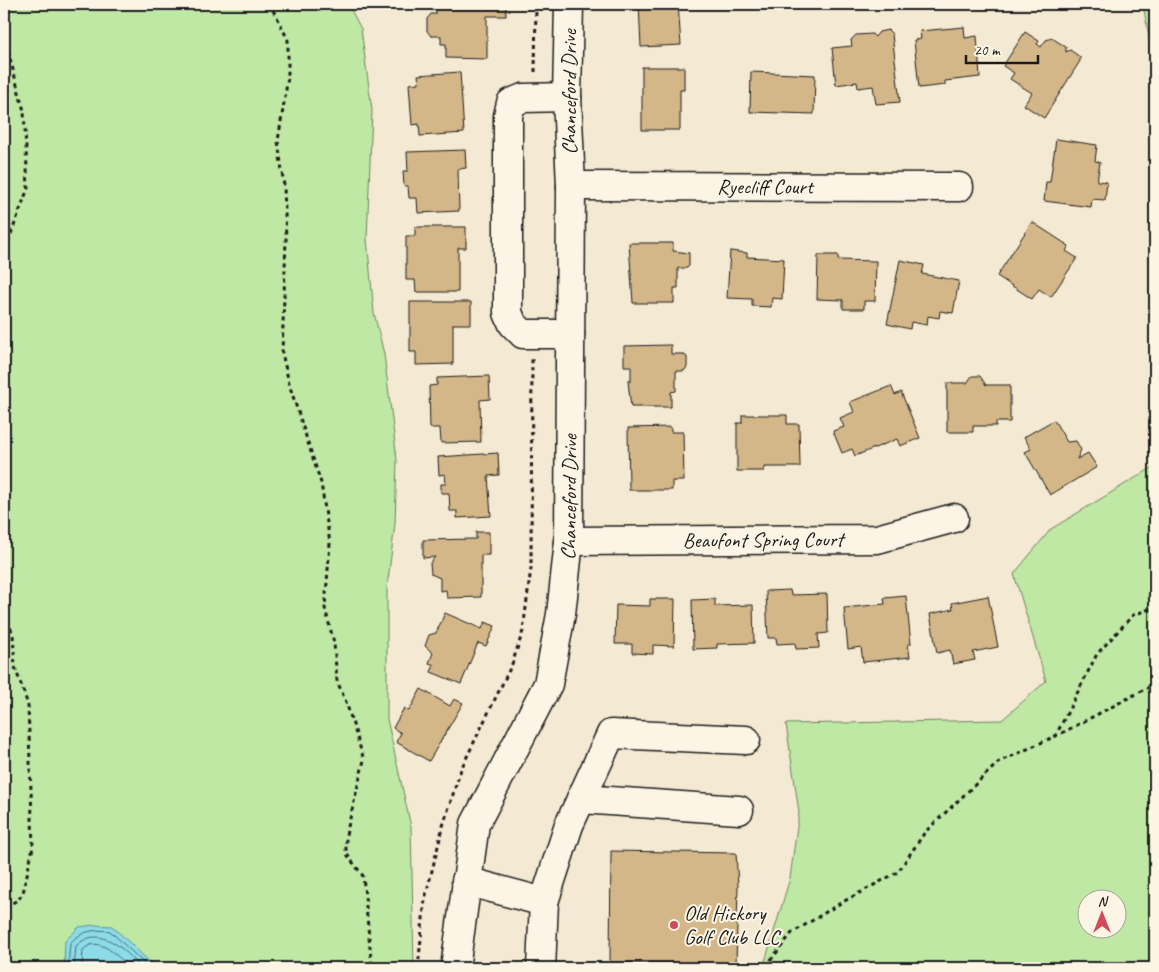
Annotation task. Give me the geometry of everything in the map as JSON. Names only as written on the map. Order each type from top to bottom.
[{"type":"street","name":"Chanceford Drive","points":[[455,968],[474,824],[548,684],[561,614],[569,541],[571,186],[567,98],[569,4]]},
{"type":"street","points":[[567,98],[523,98],[511,103],[508,116],[508,313],[513,324],[523,334],[570,334]]},
{"type":"street","name":"Ryecliff Court","points":[[571,186],[960,187]]},
{"type":"street","name":"Beaufont Spring Court","points":[[569,541],[877,539],[954,518]]},
{"type":"street","points":[[541,968],[544,902],[569,825],[611,734],[746,740]]},
{"type":"street","points":[[581,799],[739,810]]},
{"type":"street","points":[[466,881],[544,902]]},
{"type":"path","points":[[268,4],[276,15],[288,40],[288,77],[278,141],[284,186],[286,239],[282,353],[290,387],[321,483],[330,543],[325,608],[334,643],[337,681],[346,702],[364,760],[346,834],[346,853],[363,876],[372,968]]},
{"type":"path","points":[[535,98],[536,4]]},
{"type":"path","points":[[4,36],[24,111],[28,188],[4,253]]},
{"type":"path","points":[[418,968],[425,899],[443,826],[461,769],[512,664],[523,631],[531,568],[533,334]]},
{"type":"path","points":[[1054,737],[1097,654],[1133,615],[1155,607]]},
{"type":"path","points":[[4,613],[13,634],[15,667],[28,705],[33,847],[23,893],[18,900],[4,907]]},
{"type":"path","points":[[770,968],[770,961],[792,933],[839,904],[898,872],[926,832],[999,762],[1054,737],[1155,684]]},
{"type":"green space","points":[[4,4],[348,4],[361,29],[372,110],[367,239],[374,313],[384,354],[397,460],[395,524],[387,588],[387,719],[411,827],[414,968],[4,968]]},
{"type":"green space","points":[[1143,4],[1155,4],[1155,72]]},
{"type":"green space","points":[[1155,466],[1155,968],[763,968],[790,878],[799,812],[786,724],[1002,720],[1046,681],[1014,574],[1051,529]]},
{"type":"water","points":[[94,925],[112,926],[156,968],[64,968],[65,941],[79,927]]},
{"type":"building","points":[[436,4],[506,4],[506,16],[487,16],[487,59],[446,58],[446,44],[441,44],[441,36],[431,36],[427,31],[427,19],[431,14],[436,14]]},
{"type":"building","points":[[639,4],[678,4],[681,45],[641,47]]},
{"type":"building","points":[[964,27],[965,38],[977,36],[980,77],[945,81],[945,85],[919,88],[914,40],[921,39],[920,31]]},
{"type":"building","points":[[888,30],[892,34],[900,102],[876,104],[873,86],[858,88],[857,82],[836,85],[832,48],[852,46],[851,40],[856,35],[872,34],[875,37],[879,32]]},
{"type":"building","points":[[1025,32],[1039,41],[1037,44],[1041,47],[1046,40],[1052,38],[1066,47],[1066,52],[1070,50],[1080,57],[1080,61],[1044,118],[1024,105],[1032,93],[1010,79],[1014,73],[1003,66]]},
{"type":"building","points":[[642,67],[684,67],[684,90],[680,90],[680,130],[642,130]]},
{"type":"building","points":[[460,72],[464,133],[420,136],[419,124],[412,125],[409,84],[419,83],[418,75]]},
{"type":"building","points":[[751,72],[815,75],[814,114],[750,112]]},
{"type":"building","points":[[1056,139],[1097,145],[1095,161],[1100,162],[1097,181],[1107,182],[1105,200],[1092,199],[1091,207],[1044,201],[1046,182],[1050,182]]},
{"type":"building","points":[[465,150],[466,168],[458,169],[459,211],[418,213],[417,198],[409,198],[408,186],[404,186],[403,171],[408,171],[407,152]]},
{"type":"building","points":[[1032,222],[1069,246],[1066,251],[1077,258],[1051,297],[1039,289],[1032,299],[997,276]]},
{"type":"building","points":[[415,227],[466,227],[466,248],[458,248],[458,292],[416,292],[415,280],[406,280],[406,236],[415,236]]},
{"type":"building","points":[[629,243],[673,243],[673,251],[689,253],[689,266],[687,268],[678,268],[678,288],[674,288],[674,303],[633,303]]},
{"type":"building","points":[[730,251],[747,253],[747,257],[784,259],[782,299],[772,298],[771,307],[752,306],[752,299],[727,298]]},
{"type":"building","points":[[818,255],[838,255],[838,260],[876,261],[875,301],[864,301],[864,309],[843,309],[843,300],[817,299]]},
{"type":"building","points":[[900,260],[924,265],[922,274],[959,281],[953,313],[940,311],[939,318],[928,316],[927,325],[911,322],[910,329],[887,324]]},
{"type":"building","points":[[410,302],[471,302],[471,324],[453,324],[453,364],[416,365],[416,352],[410,352]]},
{"type":"building","points":[[671,345],[671,354],[683,354],[687,357],[687,367],[684,371],[676,371],[676,391],[671,392],[671,407],[631,407],[628,381],[631,381],[631,366],[624,366],[624,346]]},
{"type":"building","points":[[489,376],[490,399],[480,400],[481,442],[441,443],[440,428],[430,428],[429,386],[437,385],[437,378]]},
{"type":"building","points":[[972,376],[980,376],[986,385],[1010,385],[1010,422],[996,422],[996,426],[973,426],[973,432],[947,432],[947,383],[967,383]]},
{"type":"building","points":[[891,386],[895,395],[901,392],[920,438],[900,446],[897,439],[855,456],[852,449],[842,453],[833,431],[844,427],[840,418],[854,412],[850,402]]},
{"type":"building","points":[[742,415],[787,415],[787,424],[799,424],[800,467],[764,467],[764,471],[737,471],[737,423],[742,423]]},
{"type":"building","points":[[1054,420],[1067,442],[1076,441],[1081,450],[1077,459],[1088,453],[1097,467],[1050,495],[1025,452],[1031,449],[1024,437]]},
{"type":"building","points":[[671,427],[671,432],[683,432],[684,481],[672,481],[672,490],[629,490],[628,428]]},
{"type":"building","points":[[498,453],[499,475],[488,476],[491,516],[457,518],[457,511],[450,511],[449,493],[441,493],[441,484],[446,484],[445,474],[439,475],[438,457]]},
{"type":"building","points":[[476,532],[489,532],[489,555],[481,555],[481,597],[447,598],[446,590],[440,591],[440,578],[431,574],[430,563],[435,557],[423,558],[423,540],[476,539]]},
{"type":"building","points":[[790,590],[791,595],[827,594],[828,633],[818,634],[819,648],[796,649],[795,643],[777,644],[776,638],[768,638],[766,591]]},
{"type":"building","points":[[906,596],[911,644],[908,644],[910,657],[863,662],[861,647],[848,649],[844,608],[885,604],[884,598]]},
{"type":"building","points":[[988,596],[998,647],[973,652],[975,660],[953,664],[950,650],[937,653],[930,614],[953,609],[952,603]]},
{"type":"building","points":[[650,599],[675,599],[674,646],[653,645],[653,654],[632,653],[632,644],[615,644],[616,605],[650,606]]},
{"type":"building","points":[[715,599],[715,606],[753,605],[754,643],[717,644],[717,648],[693,649],[692,600]]},
{"type":"building","points":[[445,613],[482,629],[485,622],[495,626],[486,646],[478,643],[461,684],[431,672],[434,665],[429,663],[433,653],[425,646],[429,635],[436,633]]},
{"type":"building","points":[[421,689],[450,706],[454,699],[463,703],[429,761],[396,742],[401,733],[393,728],[404,708],[409,711]]},
{"type":"building","name":"Old Hickory Golf Club LLC","points":[[611,851],[736,853],[738,886],[736,964],[610,963]]},
{"type":"place","name":"Old Hickory Golf Club LLC","points":[[674,925]]}]
